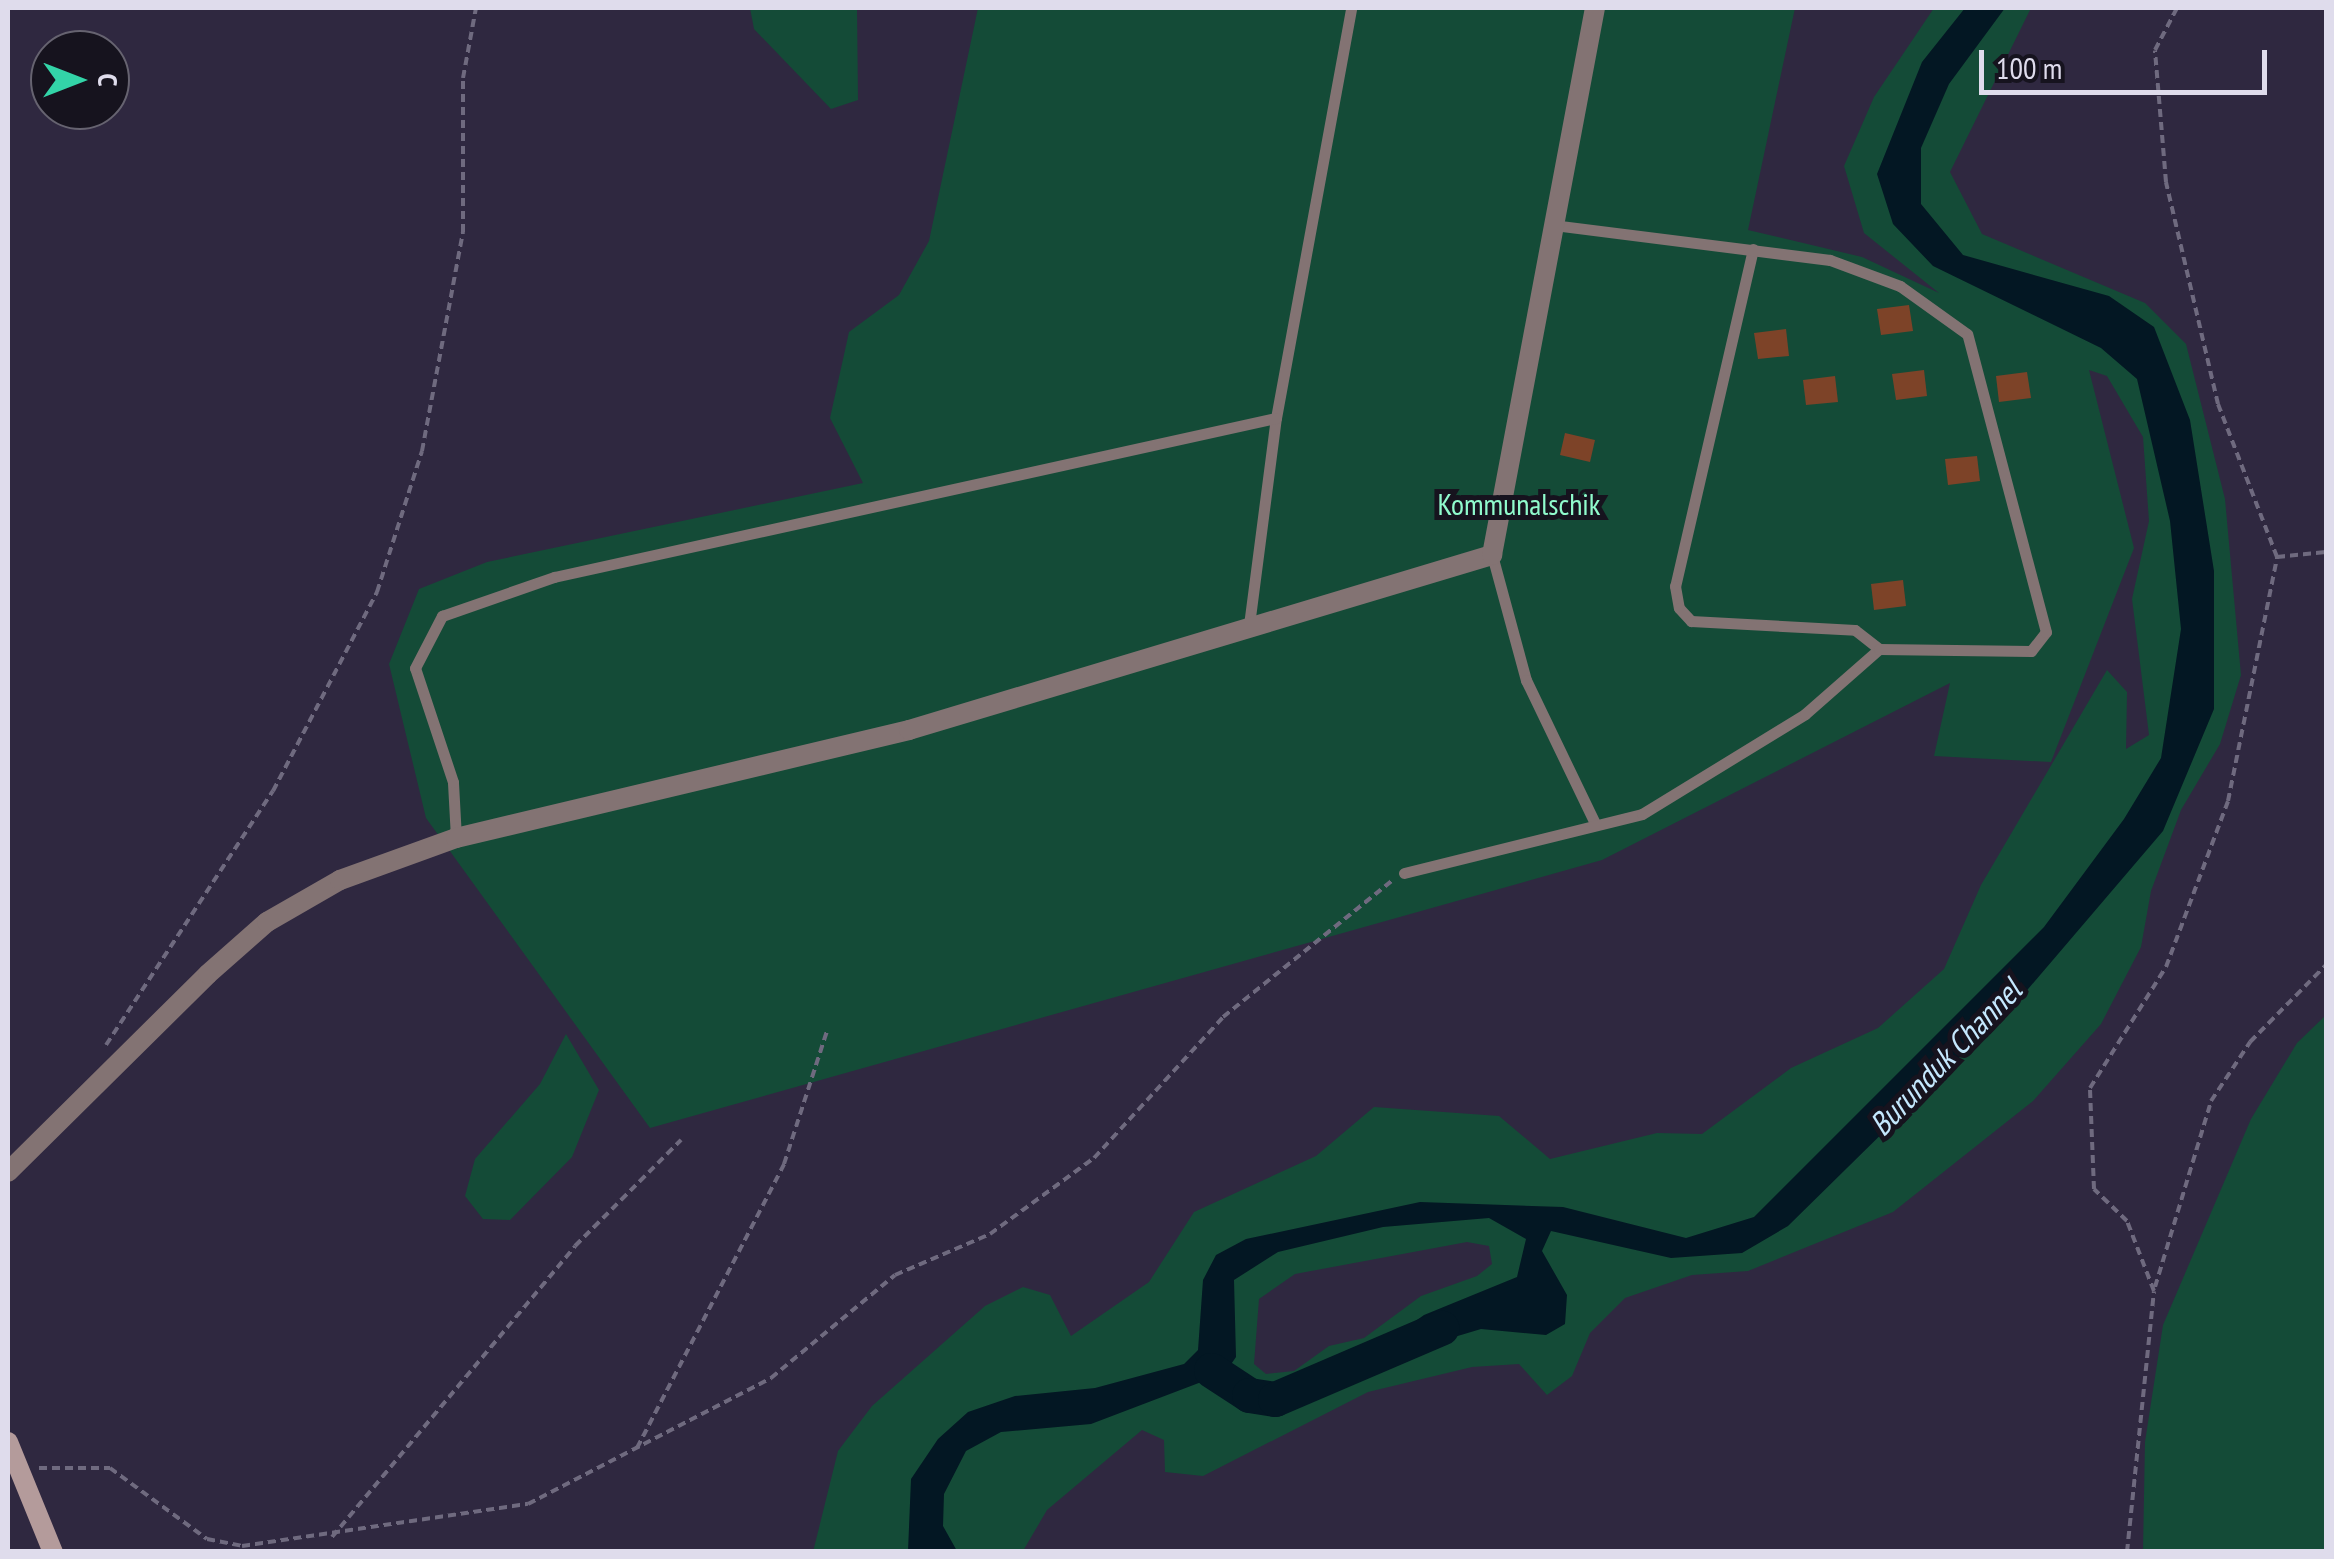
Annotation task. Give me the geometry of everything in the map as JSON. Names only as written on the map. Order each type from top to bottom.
[{"type":"street","points":[[8,1172],[267,922],[340,880],[456,838],[909,730],[1492,555],[1560,226],[1595,8]]},
{"type":"street","points":[[8,1442],[53,1552]]},
{"type":"lane","points":[[1249,625],[1276,418],[1351,8]]},
{"type":"lane","points":[[1404,873],[1546,844],[1594,821],[1630,819],[1700,786],[1879,649],[2032,651],[2046,632],[1989,399],[1967,334],[1900,286],[1830,260],[1560,226]]},
{"type":"lane","points":[[1753,249],[1675,586],[1679,608],[1691,621],[1856,630],[1879,649]]},
{"type":"lane","points":[[456,838],[454,782],[415,668],[442,616],[554,577],[1276,418]]},
{"type":"lane","points":[[1492,555],[1526,680],[1594,821]]},
{"type":"path","points":[[101,1053],[273,791],[377,592],[422,450],[463,232],[463,78],[476,8]]},
{"type":"path","points":[[2154,1292],[2128,1221],[2094,1188],[2090,1088],[2166,968],[2228,802],[2277,557],[2218,404],[2166,182],[2154,50],[2177,8]]},
{"type":"path","points":[[2277,557],[2326,552]]},
{"type":"path","points":[[19,1468],[110,1468],[207,1539],[278,1547],[528,1504],[771,1378],[894,1275],[990,1234],[1094,1158],[1223,1016],[1349,908],[1404,873]]},
{"type":"path","points":[[2127,1552],[2154,1292],[2211,1101],[2250,1042],[2326,965]]},
{"type":"path","points":[[637,1448],[784,1164],[827,1031]]},
{"type":"path","points":[[332,1537],[575,1246],[682,1140]]},
{"type":"green space","points":[[750,8],[857,8],[858,100],[831,109],[754,29]]},
{"type":"green space","name":"Kommunalschik","points":[[978,8],[1795,8],[1748,230],[1862,257],[1939,293],[1864,233],[1844,166],[1874,97],[1934,8],[2031,8],[1950,172],[1982,234],[2145,303],[2186,344],[2225,499],[2241,675],[2220,744],[2181,810],[2151,891],[2141,947],[2101,1024],[2033,1101],[1893,1212],[1748,1271],[1692,1275],[1625,1298],[1590,1333],[1572,1376],[1547,1395],[1519,1364],[1472,1367],[1368,1392],[1203,1476],[1165,1472],[1164,1440],[1142,1430],[1047,1510],[1023,1551],[813,1552],[838,1451],[872,1406],[985,1306],[1023,1287],[1050,1295],[1071,1336],[1149,1282],[1194,1212],[1316,1156],[1374,1107],[1499,1116],[1550,1159],[1657,1133],[1702,1134],[1791,1068],[1878,1028],[1944,969],[1981,885],[2107,670],[2127,692],[2126,749],[2149,735],[2132,599],[2149,521],[2143,437],[2107,376],[2089,370],[2134,548],[2051,762],[1934,756],[1950,683],[1602,860],[650,1128],[426,818],[389,664],[419,589],[487,562],[863,483],[830,418],[849,332],[899,295],[929,241]],"holes":[[[1467,1242],[1489,1246],[1492,1264],[1477,1276],[1421,1296],[1364,1338],[1329,1346],[1294,1371],[1266,1374],[1254,1364],[1259,1299],[1295,1274]]]},
{"type":"green space","points":[[2326,1015],[2326,1551],[2143,1551],[2145,1442],[2163,1325],[2251,1119],[2297,1043]]},
{"type":"green space","points":[[566,1034],[599,1090],[572,1157],[510,1220],[483,1219],[465,1196],[475,1159],[540,1084]]},
{"type":"water","name":"Burunduk Channel","points":[[1965,8],[2005,8],[1949,84],[1921,148],[1921,204],[1963,255],[2109,296],[2154,327],[2190,420],[2214,571],[2214,709],[2163,831],[2023,995],[1788,1226],[1742,1253],[1671,1258],[1551,1231],[1542,1251],[1567,1295],[1565,1324],[1546,1335],[1481,1329],[1401,1353],[1396,1335],[1424,1315],[1517,1277],[1526,1239],[1489,1218],[1383,1227],[1278,1252],[1234,1280],[1236,1357],[1225,1373],[1091,1424],[1001,1432],[966,1451],[944,1494],[943,1526],[957,1551],[908,1551],[911,1479],[938,1439],[968,1412],[1015,1396],[1095,1388],[1184,1364],[1198,1350],[1203,1280],[1216,1255],[1246,1239],[1420,1202],[1563,1207],[1686,1238],[1754,1217],[2044,927],[2124,819],[2161,758],[2181,629],[2170,521],[2137,379],[2101,348],[1933,266],[1893,224],[1877,174],[1922,62]]},
{"type":"building","points":[[1909,305],[1913,331],[1881,335],[1877,309]]},
{"type":"building","points":[[1786,329],[1789,356],[1758,359],[1754,333]]},
{"type":"building","points":[[1924,370],[1927,396],[1896,400],[1892,374]]},
{"type":"building","points":[[2027,372],[2031,398],[1999,402],[1996,376]]},
{"type":"building","points":[[1835,376],[1838,402],[1806,405],[1803,380]]},
{"type":"building","points":[[1565,433],[1595,440],[1590,462],[1560,455]]},
{"type":"building","points":[[1977,456],[1980,481],[1948,485],[1945,459]]},
{"type":"building","points":[[1903,580],[1906,606],[1874,610],[1871,584]]},
{"type":"waterway","points":[[1211,1370],[1249,1395],[1275,1399],[1441,1328]]}]
